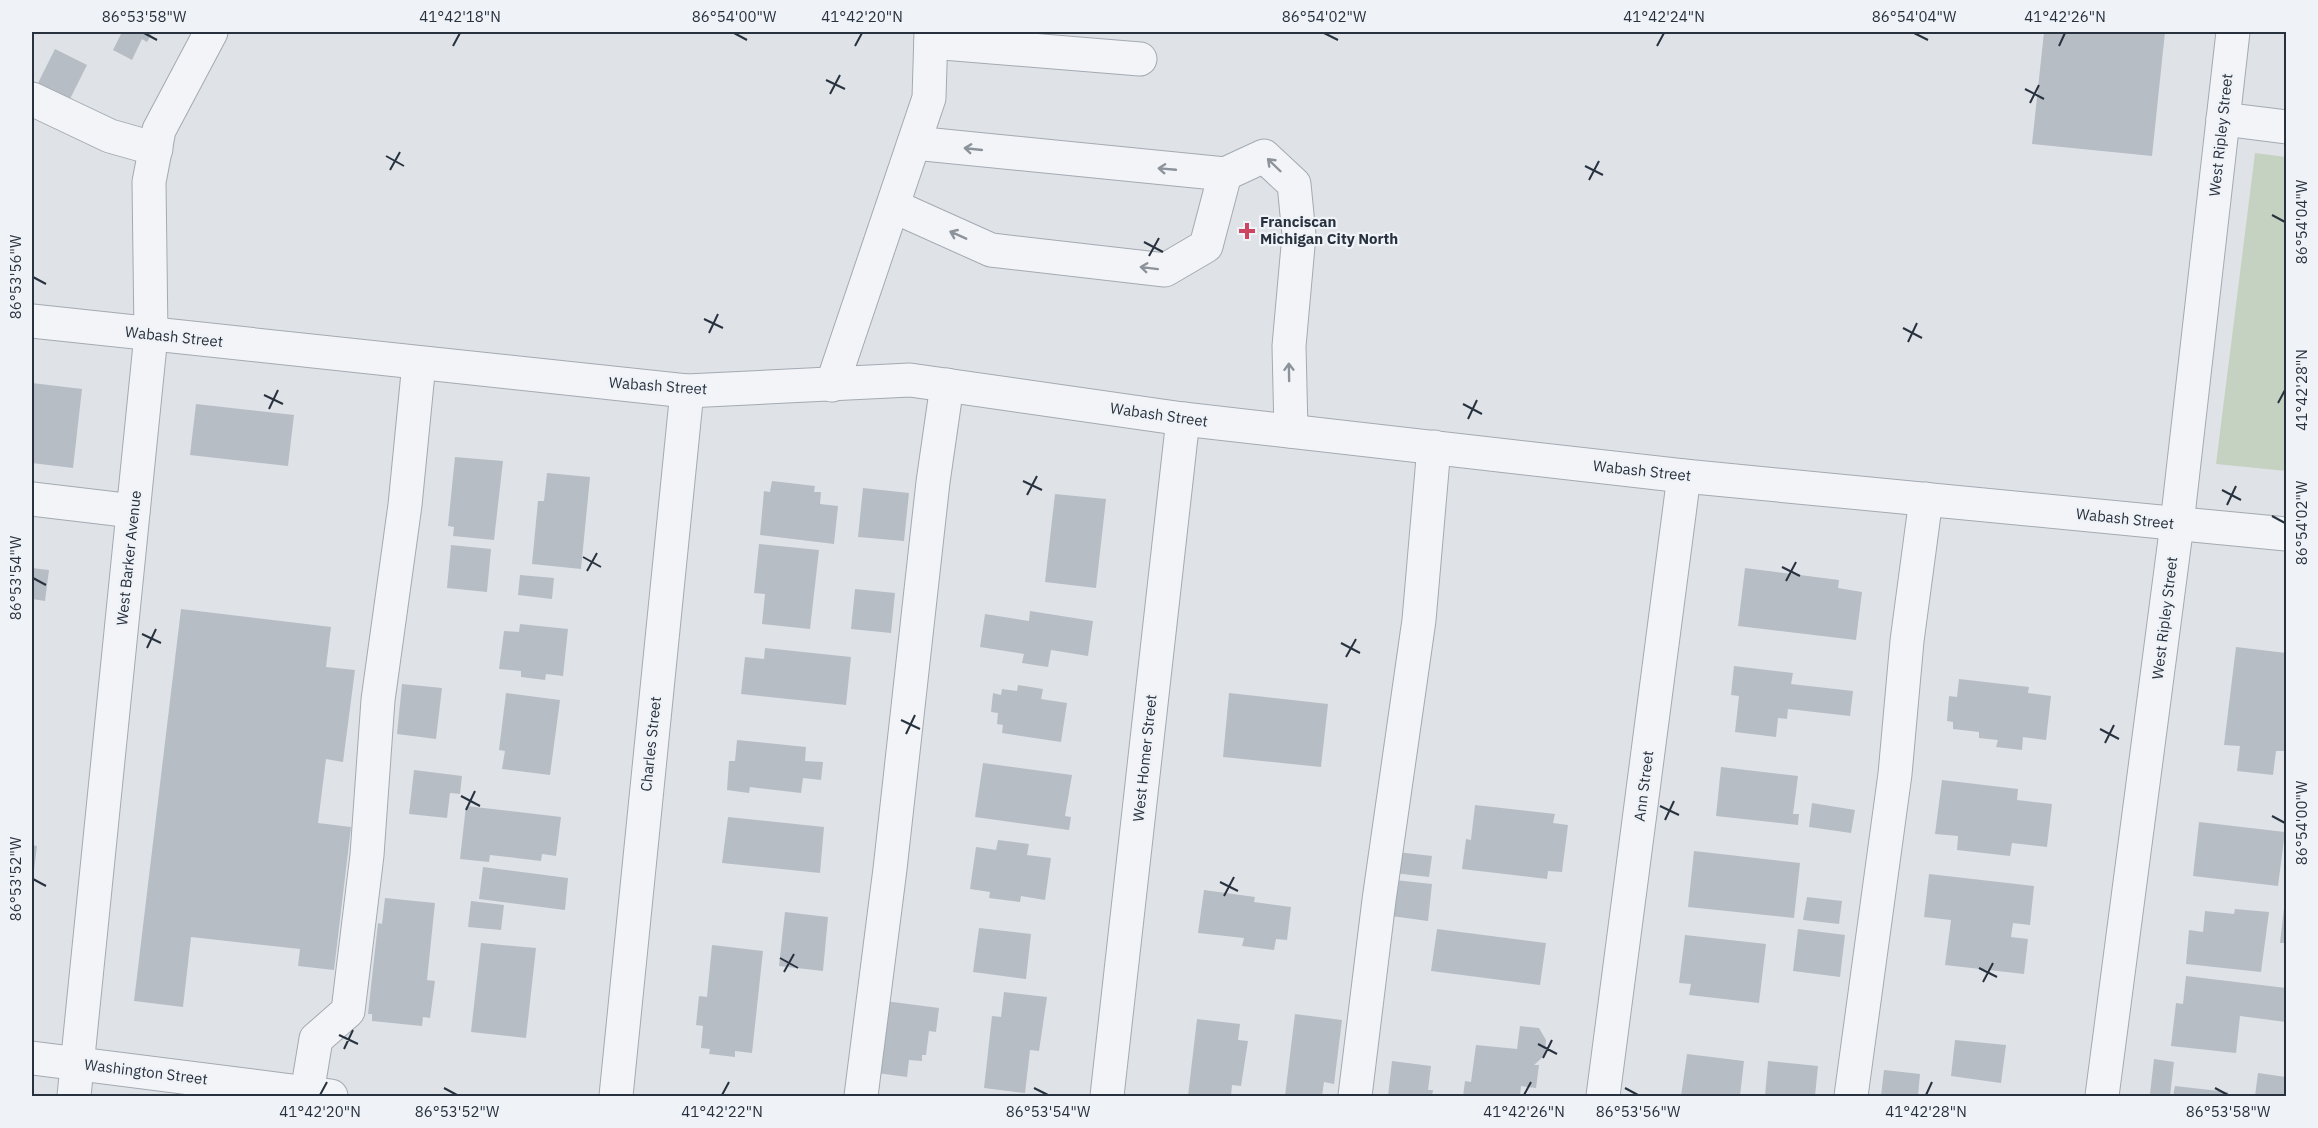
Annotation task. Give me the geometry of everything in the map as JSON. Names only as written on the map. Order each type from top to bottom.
[{"type":"street","name":"West Barker Avenue","points":[[74,1096],[151,335],[149,182],[159,130],[211,32]]},
{"type":"street","name":"West Ripley Street","points":[[2102,1096],[2177,524],[2233,32]]},
{"type":"street","points":[[832,385],[929,98],[931,37],[1140,59]]},
{"type":"street","points":[[32,99],[110,136],[156,149]]},
{"type":"street","points":[[2223,119],[2286,127]]},
{"type":"street","points":[[914,143],[1225,174],[1264,156],[1293,184],[1299,235],[1289,346],[1290,431]]},
{"type":"street","points":[[893,206],[991,250],[1165,270],[1206,246],[1225,174]]},
{"type":"street","name":"Wabash Street","points":[[32,321],[687,391],[910,380],[1183,419],[1684,476],[2286,534]]},
{"type":"street","points":[[319,1095],[316,1039],[348,1011],[367,855],[378,700],[405,505],[419,363]]},
{"type":"street","points":[[861,1096],[890,869],[933,482],[947,385]]},
{"type":"street","name":"Charles Street","points":[[616,1096],[687,391]]},
{"type":"street","name":"West Homer Street","points":[[1107,1096],[1183,419]]},
{"type":"street","points":[[1355,1096],[1379,900],[1419,620],[1434,447]]},
{"type":"street","name":"Ann Street","points":[[1603,1096],[1684,476]]},
{"type":"street","points":[[32,499],[133,511]]},
{"type":"street","points":[[1851,1096],[1895,774],[1907,641],[1926,499]]},
{"type":"street","name":"Washington Street","points":[[32,1058],[319,1095]]},
{"type":"green space","points":[[2255,153],[2286,157],[2286,471],[2216,464]]},
{"type":"building","points":[[122,32],[153,32],[147,42],[142,39],[132,60],[113,50]]},
{"type":"building","points":[[2044,32],[2165,32],[2152,156],[2032,144]]},
{"type":"building","points":[[55,49],[87,65],[68,103],[36,87]]},
{"type":"building","points":[[32,383],[82,389],[73,468],[32,463]]},
{"type":"building","points":[[196,404],[294,415],[288,466],[190,455]]},
{"type":"building","points":[[455,457],[503,461],[494,540],[453,536],[454,527],[448,526]]},
{"type":"building","points":[[547,473],[590,477],[581,569],[532,564],[538,501],[544,501]]},
{"type":"building","points":[[772,481],[815,486],[814,492],[821,492],[820,504],[838,506],[834,544],[760,535],[764,491],[770,492]]},
{"type":"building","points":[[863,488],[909,493],[904,541],[858,537]]},
{"type":"building","points":[[1055,494],[1106,499],[1096,588],[1045,582]]},
{"type":"building","points":[[759,544],[819,550],[810,629],[762,624],[765,594],[754,593]]},
{"type":"building","points":[[451,545],[491,549],[487,592],[447,588]]},
{"type":"building","points":[[32,568],[49,570],[45,601],[32,599]]},
{"type":"building","points":[[1745,568],[1839,580],[1838,588],[1862,592],[1856,640],[1738,626]]},
{"type":"building","points":[[520,575],[554,578],[552,599],[518,595]]},
{"type":"building","points":[[855,589],[895,593],[891,633],[851,629]]},
{"type":"building","points":[[181,609],[331,627],[326,667],[355,670],[343,762],[326,759],[318,823],[351,827],[334,970],[298,966],[300,949],[191,937],[183,1007],[134,1001]]},
{"type":"building","points":[[1030,611],[1093,621],[1088,656],[1051,650],[1048,667],[1022,663],[1024,654],[980,647],[985,614],[1029,621]]},
{"type":"building","points":[[520,624],[568,629],[563,676],[546,674],[545,680],[521,677],[521,671],[499,669],[504,631],[519,632]]},
{"type":"building","points":[[2236,647],[2286,653],[2286,733],[2284,751],[2276,751],[2273,775],[2237,771],[2240,746],[2224,745]]},
{"type":"building","points":[[765,648],[851,657],[846,705],[741,694],[745,657],[764,659]]},
{"type":"building","points":[[1734,666],[1793,673],[1791,684],[1853,691],[1850,716],[1788,709],[1787,719],[1778,718],[1776,737],[1735,732],[1739,696],[1731,695]]},
{"type":"building","points":[[1959,679],[2029,687],[2028,693],[2051,696],[2046,740],[2023,737],[2022,750],[1996,747],[1998,740],[1979,738],[1979,732],[1953,729],[1953,722],[1947,721],[1949,696],[1957,697]]},
{"type":"building","points":[[402,684],[442,688],[436,739],[397,734]]},
{"type":"building","points":[[1018,685],[1043,689],[1041,699],[1067,703],[1061,742],[1002,733],[1003,725],[997,724],[998,713],[991,712],[993,693],[1001,695],[1002,689],[1017,691]]},
{"type":"building","points":[[506,693],[560,700],[550,775],[502,769],[505,751],[499,750]]},
{"type":"building","points":[[1229,693],[1328,704],[1321,767],[1223,757]]},
{"type":"building","points":[[737,740],[806,747],[805,761],[823,762],[821,780],[803,778],[801,793],[750,787],[749,793],[727,790],[729,761],[735,761]]},
{"type":"building","points":[[983,763],[1072,775],[1065,816],[1071,817],[1069,830],[975,817]]},
{"type":"building","points":[[1721,767],[1798,776],[1793,814],[1799,814],[1798,825],[1716,816]]},
{"type":"building","points":[[414,770],[462,776],[460,794],[450,793],[447,818],[409,814]]},
{"type":"building","points":[[1942,780],[2018,789],[2017,800],[2052,804],[2047,847],[2012,843],[2010,856],[1957,850],[1958,836],[1935,834]]},
{"type":"building","points":[[1812,803],[1855,810],[1851,833],[1809,827]]},
{"type":"building","points":[[1475,805],[1555,814],[1553,823],[1568,825],[1562,872],[1548,871],[1547,879],[1462,869],[1466,839],[1471,840]]},
{"type":"building","points":[[466,806],[561,817],[556,856],[542,854],[541,861],[490,855],[489,862],[460,859]]},
{"type":"building","points":[[728,817],[824,827],[820,873],[722,863]]},
{"type":"building","points":[[2199,822],[2285,832],[2278,886],[2193,876]]},
{"type":"building","points":[[998,840],[1029,844],[1027,855],[1051,858],[1045,900],[1021,896],[1020,902],[989,898],[990,892],[970,889],[976,847],[996,850]]},
{"type":"building","points":[[32,845],[37,846],[33,878],[32,878]]},
{"type":"building","points":[[1694,851],[1800,863],[1794,918],[1688,907]]},
{"type":"building","points":[[1397,852],[1432,856],[1429,877],[1394,873]]},
{"type":"building","points":[[483,867],[568,878],[565,910],[479,899]]},
{"type":"building","points":[[1929,874],[2034,886],[2030,925],[2013,923],[2011,937],[2028,939],[2024,974],[1945,965],[1951,920],[1924,917]]},
{"type":"building","points":[[1395,880],[1432,884],[1428,921],[1391,916]]},
{"type":"building","points":[[1204,890],[1255,897],[1254,902],[1291,907],[1287,940],[1276,939],[1274,950],[1242,946],[1244,938],[1198,933]]},
{"type":"building","points":[[1807,897],[1842,901],[1839,924],[1803,920]]},
{"type":"building","points":[[385,898],[435,903],[427,980],[435,981],[430,1018],[423,1017],[422,1026],[372,1021],[372,1014],[368,1014],[378,923],[382,924]]},
{"type":"building","points":[[2285,899],[2286,943],[2280,943]]},
{"type":"building","points":[[471,901],[504,905],[501,930],[468,927]]},
{"type":"building","points":[[2235,909],[2269,912],[2261,972],[2186,964],[2189,930],[2203,932],[2205,911],[2234,914]]},
{"type":"building","points":[[785,912],[828,917],[823,971],[779,966]]},
{"type":"building","points":[[979,928],[1031,934],[1026,979],[973,972]]},
{"type":"building","points":[[1437,929],[1546,943],[1540,985],[1431,971]]},
{"type":"building","points":[[1798,929],[1845,935],[1840,977],[1793,971]]},
{"type":"building","points":[[1685,935],[1766,944],[1759,1003],[1689,995],[1691,984],[1679,983]]},
{"type":"building","points":[[481,943],[536,948],[526,1038],[471,1032]]},
{"type":"building","points":[[712,945],[763,951],[752,1053],[735,1051],[735,1057],[709,1054],[710,1049],[701,1048],[703,1026],[696,1025],[699,996],[707,997]]},
{"type":"building","points":[[2186,976],[2286,988],[2286,1022],[2240,1016],[2236,1053],[2171,1046],[2176,1003],[2183,1004]]},
{"type":"building","points":[[1004,992],[1047,997],[1039,1051],[1030,1050],[1025,1093],[984,1088],[992,1016],[1001,1017]]},
{"type":"building","points":[[885,1001],[939,1008],[936,1032],[929,1031],[926,1055],[922,1055],[922,1061],[909,1060],[907,1077],[877,1073]]},
{"type":"building","points":[[1295,1014],[1342,1020],[1334,1084],[1324,1082],[1322,1096],[1285,1096]]},
{"type":"building","points":[[1197,1019],[1240,1024],[1238,1040],[1248,1041],[1241,1086],[1232,1085],[1231,1096],[1188,1096]]},
{"type":"building","points":[[1520,1026],[1539,1028],[1546,1040],[1545,1055],[1534,1065],[1539,1065],[1536,1088],[1521,1086],[1520,1096],[1463,1096],[1465,1081],[1471,1082],[1476,1045],[1517,1049]]},
{"type":"building","points":[[1955,1040],[2006,1045],[2001,1083],[1951,1076]]},
{"type":"building","points":[[1687,1054],[1744,1061],[1740,1096],[1681,1096]]},
{"type":"building","points":[[2154,1059],[2174,1062],[2170,1096],[2150,1094]]},
{"type":"building","points":[[1392,1061],[1431,1066],[1428,1090],[1433,1090],[1432,1096],[1388,1096]]},
{"type":"building","points":[[1768,1061],[1818,1066],[1815,1096],[1765,1096]]},
{"type":"building","points":[[1884,1070],[1920,1074],[1918,1096],[1881,1096]]},
{"type":"building","points":[[2258,1073],[2286,1077],[2286,1096],[2255,1096]]},
{"type":"building","points":[[2175,1086],[2228,1092],[2228,1096],[2173,1096]]},
{"type":"place","name":"Franciscan Michigan City North","points":[[1247,231]]}]
